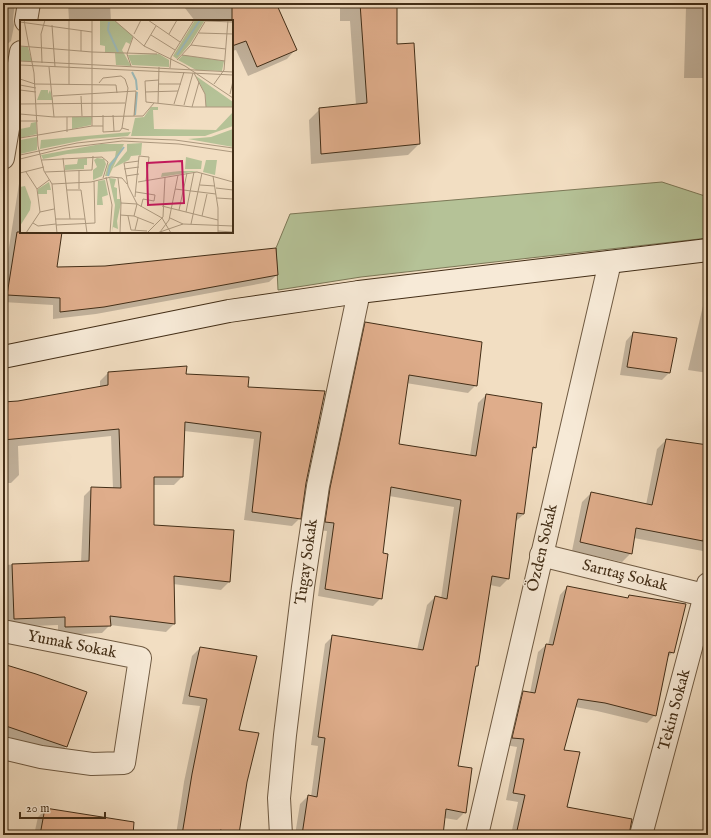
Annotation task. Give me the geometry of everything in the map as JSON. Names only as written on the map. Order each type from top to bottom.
[{"type":"street","points":[[26,20],[29,3]]},
{"type":"street","points":[[3,158],[20,58]]},
{"type":"street","points":[[3,357],[229,311],[359,292],[708,250]]},
{"type":"street","name":"Özden Sokak","points":[[477,835],[610,262]]},
{"type":"street","name":"Tugay Sokak","points":[[281,835],[280,798],[284,751],[303,587],[318,486],[359,292]]},
{"type":"street","name":"Sarıtaş Sokak","points":[[541,555],[707,592]]},
{"type":"street","name":"Tekin Sokak","points":[[641,835],[707,592]]},
{"type":"street","name":"Yumak Sokak","points":[[3,631],[140,658],[124,763],[92,764],[41,757],[3,748]]},
{"type":"green space","points":[[662,182],[708,197],[708,238],[361,277],[278,290],[276,248],[290,214]]},
{"type":"building","points":[[232,3],[276,3],[297,50],[257,67],[246,41],[233,46]]},
{"type":"building","points":[[360,3],[397,3],[397,44],[414,43],[420,144],[321,154],[319,108],[367,103]]},
{"type":"building","points":[[17,232],[62,233],[57,267],[105,266],[276,248],[278,275],[104,307],[60,312],[60,298],[7,295]]},
{"type":"building","points":[[365,322],[482,342],[477,386],[409,375],[399,444],[476,456],[486,394],[542,403],[536,448],[533,447],[524,514],[517,513],[509,579],[492,576],[478,666],[476,666],[458,766],[472,768],[466,813],[446,809],[443,835],[302,835],[308,795],[317,797],[325,738],[318,737],[332,635],[423,650],[435,596],[447,599],[461,500],[391,487],[383,553],[388,554],[382,599],[325,589],[334,523],[325,522],[330,488]]},
{"type":"building","points":[[633,332],[677,338],[670,373],[627,367]]},
{"type":"building","points":[[187,366],[186,374],[249,377],[248,387],[325,391],[306,483],[301,519],[252,512],[261,432],[185,422],[183,477],[154,477],[154,525],[234,530],[230,582],[174,576],[175,624],[110,616],[111,626],[65,627],[65,617],[14,619],[12,564],[89,561],[91,487],[121,488],[119,429],[3,440],[3,402],[18,401],[108,385],[108,372]]},
{"type":"building","points":[[666,439],[708,445],[708,516],[703,541],[636,528],[632,554],[580,542],[591,492],[652,505]]},
{"type":"building","points":[[567,586],[628,598],[629,595],[686,604],[674,653],[669,652],[656,716],[605,703],[578,699],[564,750],[580,752],[567,807],[632,819],[629,835],[516,835],[525,795],[513,793],[524,739],[512,738],[523,691],[535,693],[546,644],[553,645]]},
{"type":"building","points":[[200,647],[257,656],[239,730],[259,733],[247,782],[239,834],[220,830],[220,835],[182,835],[207,699],[189,696]]},
{"type":"building","points":[[3,664],[87,692],[67,747],[3,725]]},
{"type":"building","points":[[45,808],[134,822],[133,835],[40,835]]}]
